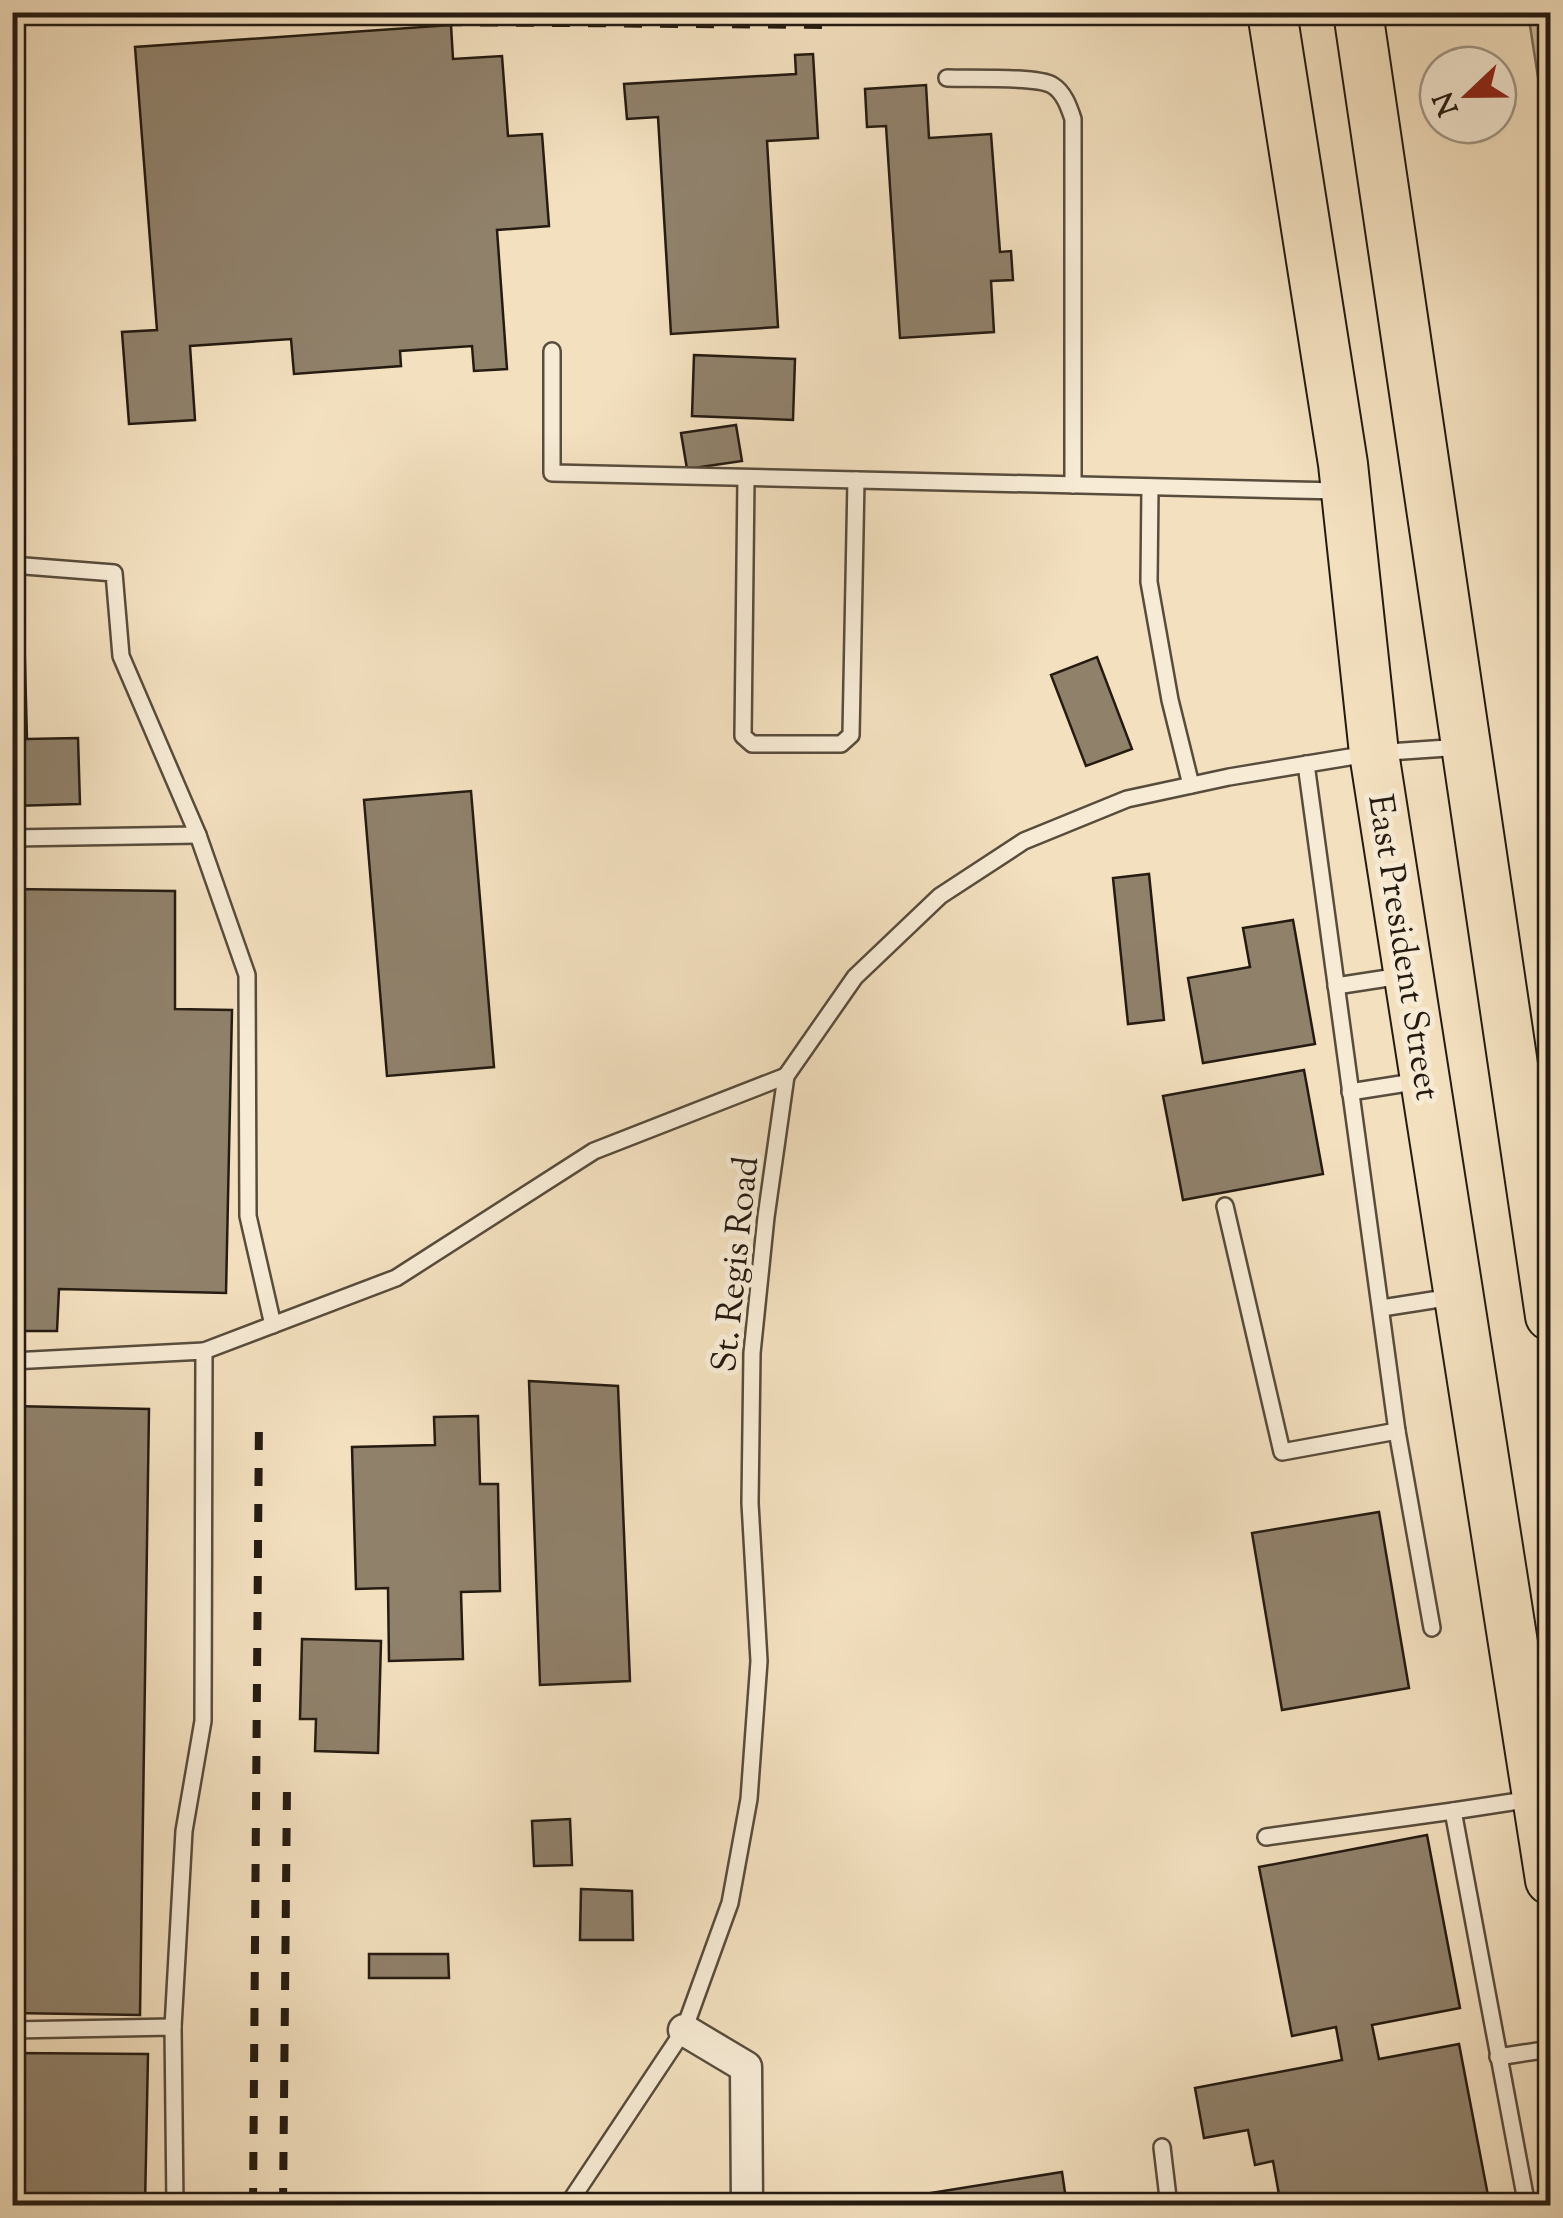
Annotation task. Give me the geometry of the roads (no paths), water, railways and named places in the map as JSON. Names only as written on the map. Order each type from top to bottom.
[{"type":"main road","name":"East President Street","points":[[1272,12],[1346,491],[1374,753],[1550,1880]]},
{"type":"main road","points":[[1358,12],[1550,1316]]},
{"type":"street","points":[[684,2030],[746,2067],[747,2206]]},
{"type":"lane","points":[[947,78],[1052,84],[1068,102],[1073,119],[1073,485]]},
{"type":"lane","points":[[552,351],[552,473],[1346,491]]},
{"type":"lane","points":[[746,478],[743,736],[752,744],[840,744],[852,736],[856,480]]},
{"type":"lane","points":[[1150,487],[1149,582],[1170,700],[1191,785]]},
{"type":"lane","points":[[12,565],[114,573],[121,656],[198,835],[247,975],[248,1216],[274,1325]]},
{"type":"lane","name":"St. Regis Road","points":[[568,2206],[684,2030],[730,1903],[749,1799],[759,1661],[750,1503],[752,1353],[786,1076],[855,976],[940,896],[1024,841],[1128,799],[1191,785],[1374,753],[1466,747]]},
{"type":"lane","points":[[1306,764],[1397,1431],[1432,1628]]},
{"type":"lane","points":[[12,838],[198,835]]},
{"type":"lane","points":[[1336,986],[1410,974]]},
{"type":"lane","points":[[12,1361],[204,1352],[396,1278],[594,1151],[786,1076]]},
{"type":"lane","points":[[1350,1092],[1427,1080]]},
{"type":"lane","points":[[1224,1206],[1282,1452],[1397,1431]]},
{"type":"lane","points":[[1382,1308],[1460,1296]]},
{"type":"lane","points":[[174,2206],[172,2027],[184,1830],[203,1721],[204,1352]]},
{"type":"lane","points":[[1266,1837],[1538,1798]]},
{"type":"lane","points":[[1453,1811],[1527,2206]]},
{"type":"lane","points":[[12,2030],[172,2027]]},
{"type":"lane","points":[[1498,2057],[1550,2049]]},
{"type":"lane","points":[[1162,2147],[1169,2206]]},
{"type":"railway","points":[[12,19],[827,25]]},
{"type":"railway","points":[[253,2206],[259,1416]]},
{"type":"railway","points":[[283,2206],[287,1786]]}]
